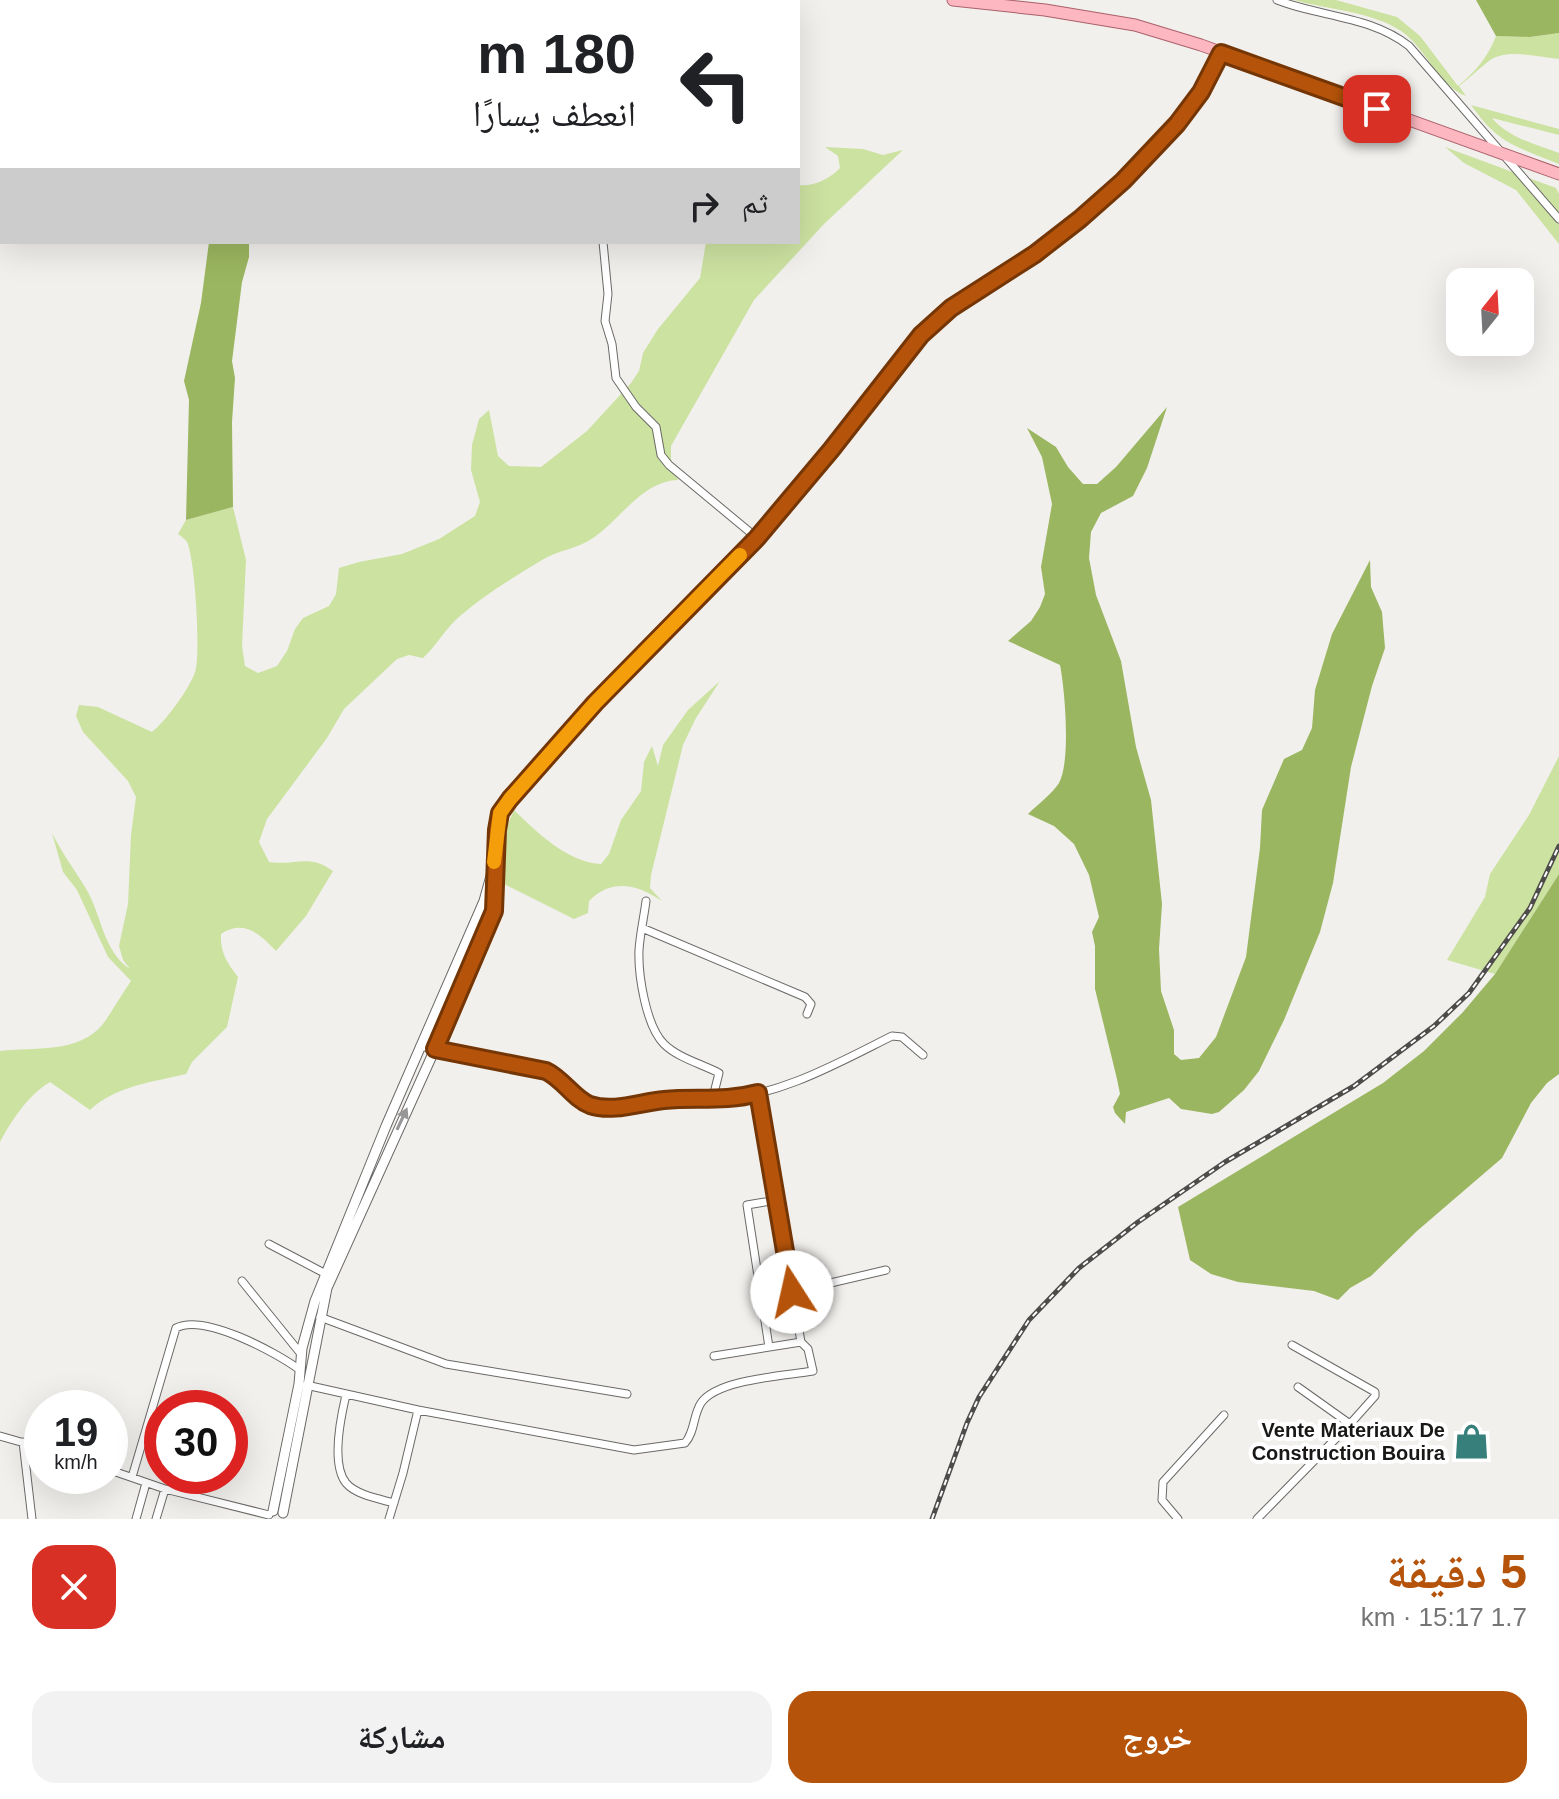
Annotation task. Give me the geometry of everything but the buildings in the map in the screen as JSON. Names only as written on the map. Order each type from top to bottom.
[{"type":"main road","points":[[953,0],[1135,25],[1559,174]]},
{"type":"street","points":[[1277,0],[1378,27],[1395,35],[1409,46],[1559,219]]},
{"type":"street","points":[[303,1385],[301,1354],[315,1315],[494,911],[493,869],[500,813],[595,703],[757,538],[921,335],[951,308],[1035,254],[1123,181],[1151,154],[1185,113],[1201,92],[1221,53]]},
{"type":"street","points":[[603,244],[608,294],[605,321],[612,344],[616,378],[636,407],[656,427],[661,455],[669,465],[757,538]]},
{"type":"street","points":[[186,1494],[276,1515],[315,1315],[326,1274],[427,1029],[484,901],[493,869]]},
{"type":"street","points":[[646,901],[640,971],[651,1021],[661,1040],[672,1051],[719,1073],[712,1101]]},
{"type":"street","points":[[642,928],[805,997],[811,1004],[807,1014]]},
{"type":"street","points":[[427,1029],[441,1034]]},
{"type":"street","points":[[420,1046],[546,1071],[557,1076],[585,1102],[593,1106],[614,1107],[680,1099],[712,1101],[758,1093],[809,1078],[892,1036],[902,1037],[923,1055]]},
{"type":"street","points":[[303,1385],[634,1450],[685,1443],[690,1438],[697,1411],[710,1392],[813,1371],[808,1349],[801,1342],[758,1093]]},
{"type":"street","points":[[769,1347],[747,1205],[777,1200]]},
{"type":"street","points":[[269,1244],[326,1274]]},
{"type":"street","points":[[792,1292],[886,1270]]},
{"type":"street","points":[[242,1281],[301,1354]]},
{"type":"street","points":[[315,1315],[446,1364],[627,1394]]},
{"type":"street","points":[[132,1477],[176,1328],[182,1325],[213,1328],[265,1347],[300,1370]]},
{"type":"street","points":[[714,1356],[801,1342]]},
{"type":"street","points":[[1257,1519],[1350,1424],[1375,1392],[1292,1345]]},
{"type":"street","points":[[1298,1387],[1350,1424]]},
{"type":"street","points":[[346,1395],[338,1433],[343,1478],[354,1489],[394,1503]]},
{"type":"street","points":[[389,1519],[418,1410]]},
{"type":"street","points":[[1178,1519],[1162,1500],[1163,1482],[1224,1415]]},
{"type":"street","points":[[0,1436],[23,1442],[32,1519]]},
{"type":"street","points":[[128,1476],[144,1482]]},
{"type":"street","points":[[136,1519],[144,1490]]},
{"type":"street","points":[[156,1519],[164,1494]]},
{"type":"green space","points":[[1294,0],[1336,0],[1397,17],[1420,36],[1458,86],[1481,63],[1496,36],[1530,37],[1559,33],[1559,59],[1523,54],[1496,57],[1459,86],[1466,96],[1447,84],[1418,47],[1389,24]]},
{"type":"green space","points":[[1476,0],[1559,0],[1559,33],[1530,37],[1496,36]]},
{"type":"green space","points":[[1471,105],[1559,129],[1559,135],[1492,118],[1514,135],[1559,153],[1559,164],[1509,143],[1491,129]]},
{"type":"green space","points":[[825,147],[863,149],[883,155],[903,150],[824,224],[754,300],[671,446],[671,459],[678,480],[653,487],[593,538],[548,557],[489,594],[455,621],[423,658],[409,655],[397,659],[344,709],[327,738],[267,819],[259,842],[269,862],[309,861],[333,871],[306,916],[276,951],[251,930],[237,928],[221,934],[225,957],[238,977],[227,1027],[192,1062],[186,1074],[123,1090],[90,1110],[50,1082],[21,1109],[0,1142],[0,1051],[69,1045],[93,1034],[131,981],[108,957],[77,890],[63,872],[52,833],[91,897],[108,942],[130,969],[123,960],[119,946],[128,904],[136,797],[128,781],[83,732],[76,716],[79,705],[98,707],[152,732],[188,687],[197,662],[197,628],[190,551],[187,542],[178,534],[186,520],[233,507],[246,560],[242,646],[245,666],[258,673],[277,666],[303,618],[329,606],[336,594],[339,568],[402,554],[439,539],[475,516],[480,502],[471,470],[472,445],[479,419],[489,410],[498,456],[509,466],[541,467],[587,431],[631,383],[639,371],[643,353],[658,329],[700,278],[706,244],[800,244],[800,185],[809,185],[831,176],[840,168],[838,156]]},
{"type":"green space","points":[[1445,147],[1556,188],[1559,194],[1559,244],[1516,190],[1464,163]]},
{"type":"green space","points":[[209,244],[249,244],[232,361],[235,378],[233,507],[186,520],[189,400],[184,381],[201,303]]},
{"type":"green space","points":[[1167,407],[1147,468],[1133,496],[1101,513],[1091,532],[1089,558],[1096,595],[1121,661],[1136,747],[1151,800],[1162,904],[1159,949],[1161,991],[1174,1030],[1174,1054],[1181,1060],[1199,1058],[1216,1037],[1246,957],[1262,810],[1284,759],[1302,750],[1312,728],[1315,690],[1332,634],[1370,560],[1371,587],[1382,612],[1385,648],[1351,767],[1333,883],[1320,932],[1259,1071],[1244,1090],[1219,1112],[1212,1114],[1181,1109],[1169,1098],[1126,1112],[1125,1124],[1113,1107],[1120,1094],[1095,989],[1092,932],[1099,917],[1089,875],[1074,844],[1054,826],[1028,814],[1056,787],[1063,773],[1066,725],[1060,665],[1008,641],[1031,621],[1045,594],[1041,567],[1052,504],[1042,457],[1027,428],[1056,447],[1083,484],[1097,484],[1116,467]]},
{"type":"green space","points":[[720,681],[683,745],[651,875],[650,888],[662,901],[634,887],[615,886],[597,894],[589,901],[588,913],[574,919],[504,884],[502,838],[514,810],[565,852],[601,864],[609,854],[621,820],[641,791],[644,762],[652,746],[658,766],[663,745],[688,710]]},
{"type":"green space","points":[[1559,756],[1559,874],[1495,974],[1447,960],[1485,897],[1490,874],[1529,815]]},
{"type":"green space","points":[[1559,874],[1559,1074],[1531,1103],[1502,1158],[1417,1231],[1371,1276],[1350,1288],[1338,1300],[1314,1291],[1238,1282],[1211,1274],[1190,1260],[1178,1207],[1383,1083],[1424,1051],[1495,974]]},
{"type":"railway","points":[[932,1519],[979,1397],[1029,1320],[1079,1268],[1138,1222],[1225,1162],[1354,1086],[1434,1026],[1469,993],[1530,908],[1559,846]]},
{"type":"slow traffic","points":[[494,862],[500,813],[510,799],[595,703],[740,555]]},
{"type":"place","name":"Vente Materiaux De Construction Bouira","points":[[1471,1441]]},
{"type":"route","points":[[792,1292],[758,1093],[717,1100],[680,1099],[630,1106],[593,1106],[557,1076],[546,1071],[435,1049],[494,911],[493,869],[500,813],[595,703],[757,538],[871,401],[921,335],[951,308],[1035,254],[1123,181],[1177,124],[1201,92],[1221,53],[1377,109]]}]
